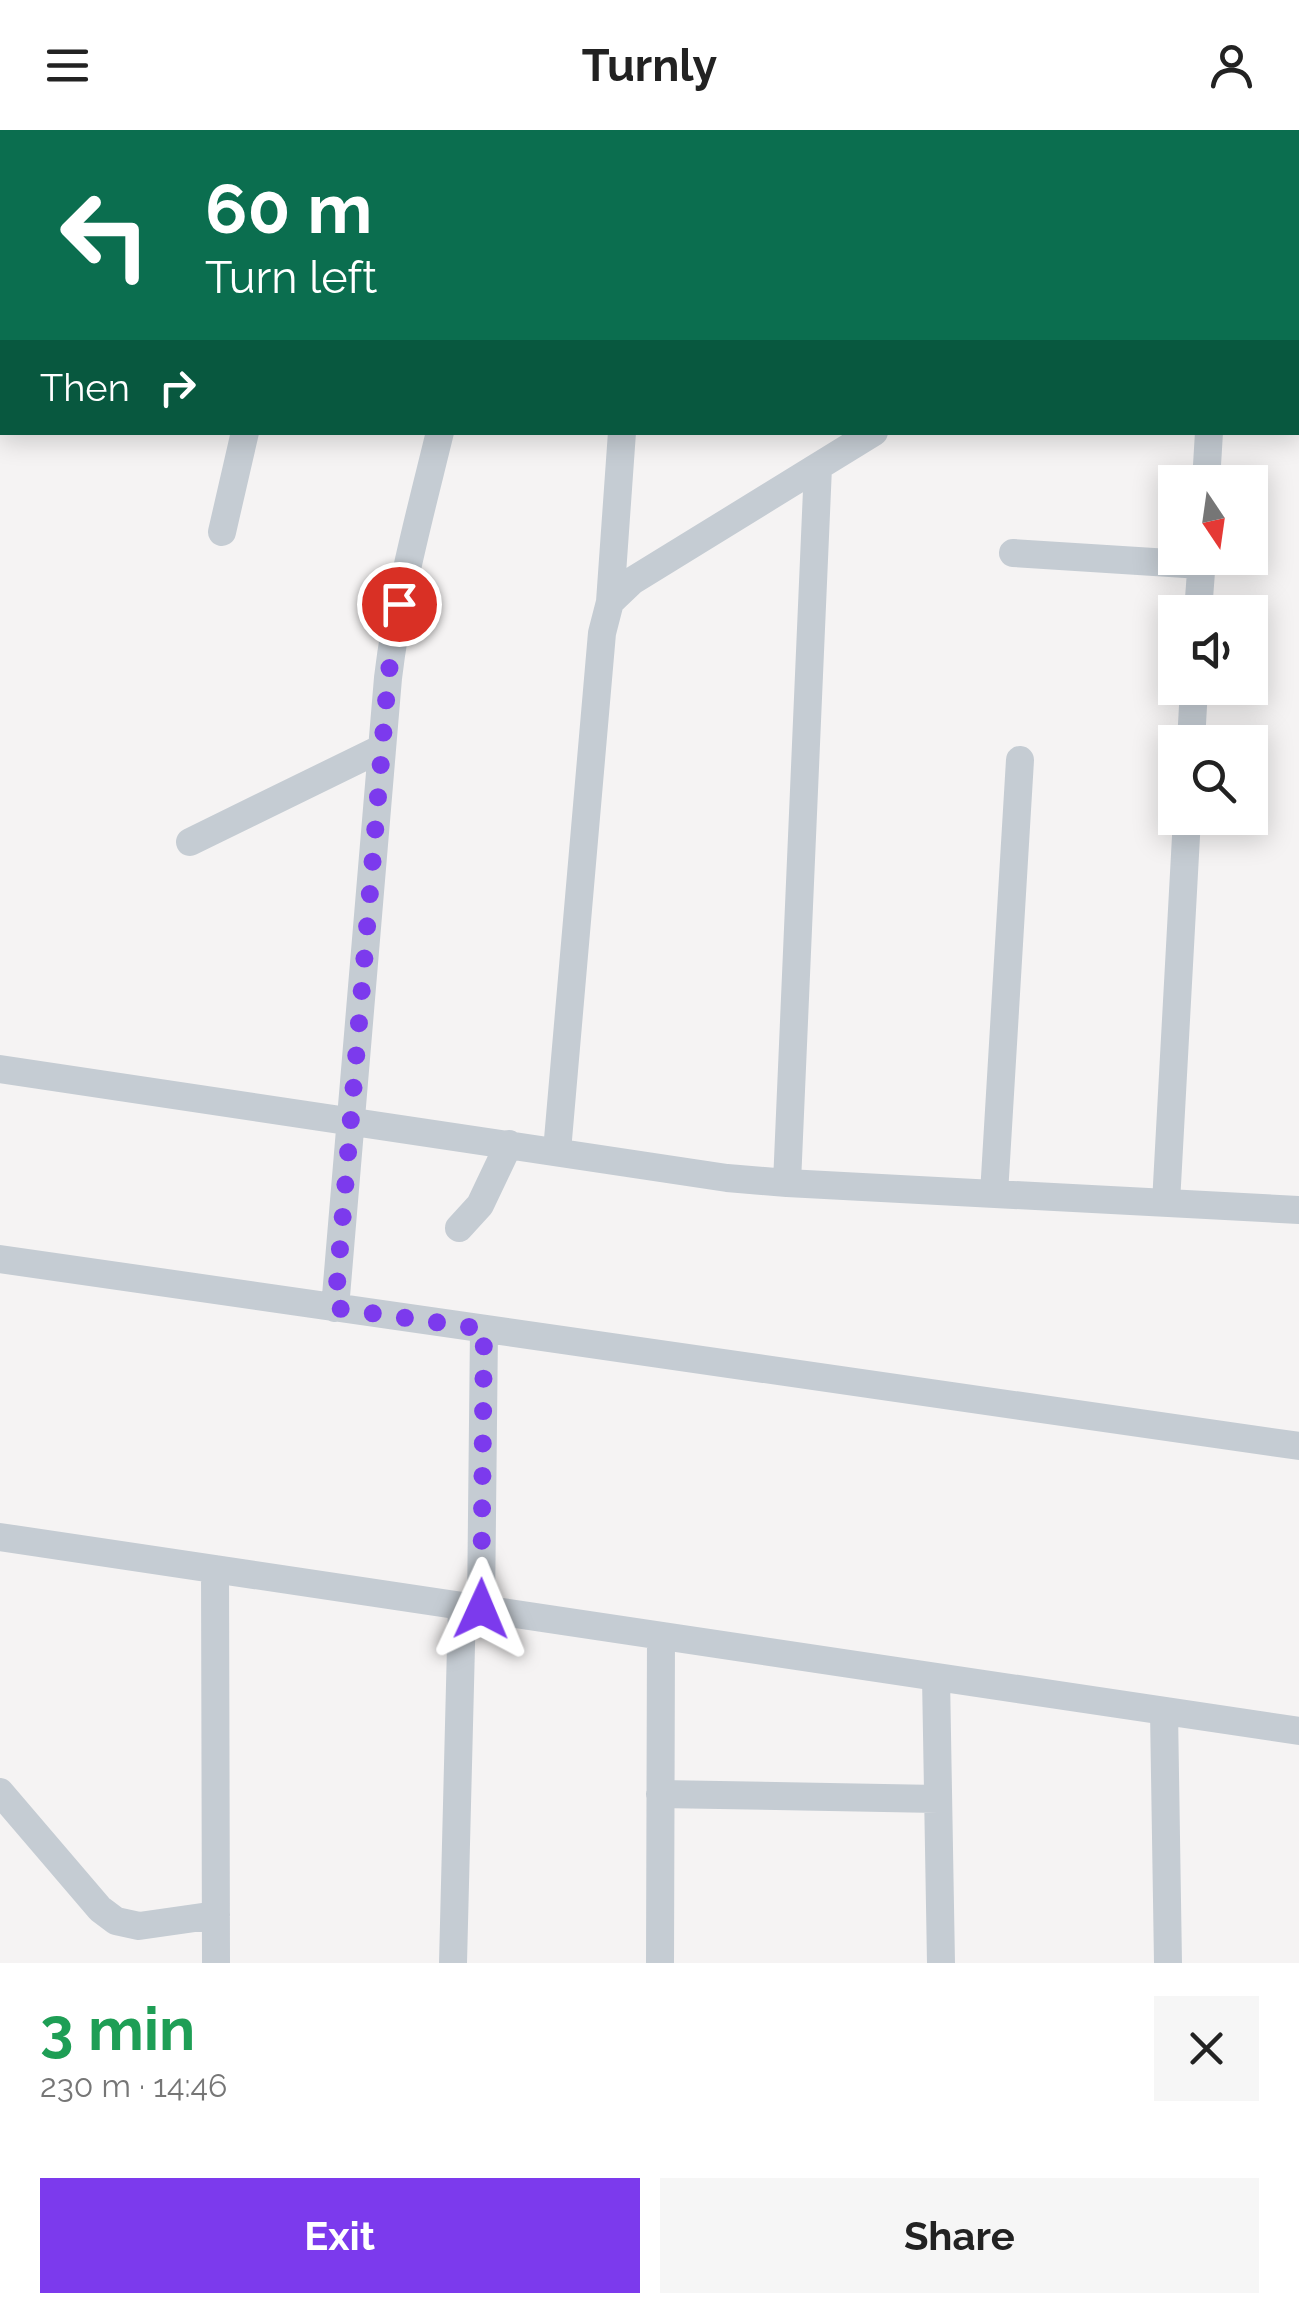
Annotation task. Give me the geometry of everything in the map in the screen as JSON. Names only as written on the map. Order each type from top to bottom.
[{"type":"street","points":[[222,532],[244,435]]},
{"type":"street","points":[[335,1308],[394,627],[439,435]]},
{"type":"street","points":[[557,1151],[602,633],[610,602],[622,435]]},
{"type":"street","points":[[610,602],[632,581],[869,435]]},
{"type":"street","points":[[1207,465],[1210,435]]},
{"type":"street","points":[[787,1184],[818,467]]},
{"type":"street","points":[[1014,553],[1158,559]]},
{"type":"street","points":[[190,842],[382,748]]},
{"type":"street","points":[[994,1194],[1020,760]]},
{"type":"street","points":[[1166,1203],[1186,835]]},
{"type":"street","points":[[0,1069],[727,1178],[1299,1210]]},
{"type":"street","points":[[458,1228],[480,1205],[509,1144]]},
{"type":"street","points":[[0,1260],[1299,1446]]},
{"type":"street","points":[[453,1963],[484,1329]]},
{"type":"street","points":[[0,1537],[1299,1731]]},
{"type":"street","points":[[216,1570],[216,1963]]},
{"type":"street","points":[[660,1963],[661,1636]]},
{"type":"street","points":[[936,1677],[941,1963]]},
{"type":"street","points":[[1164,1711],[1168,1962],[1177,1963]]},
{"type":"street","points":[[0,1792],[100,1909],[116,1921],[138,1926],[216,1915]]},
{"type":"street","points":[[660,1794],[938,1799]]},
{"type":"route","points":[[399,604],[388,678],[335,1308],[484,1329],[481,1609]]}]
